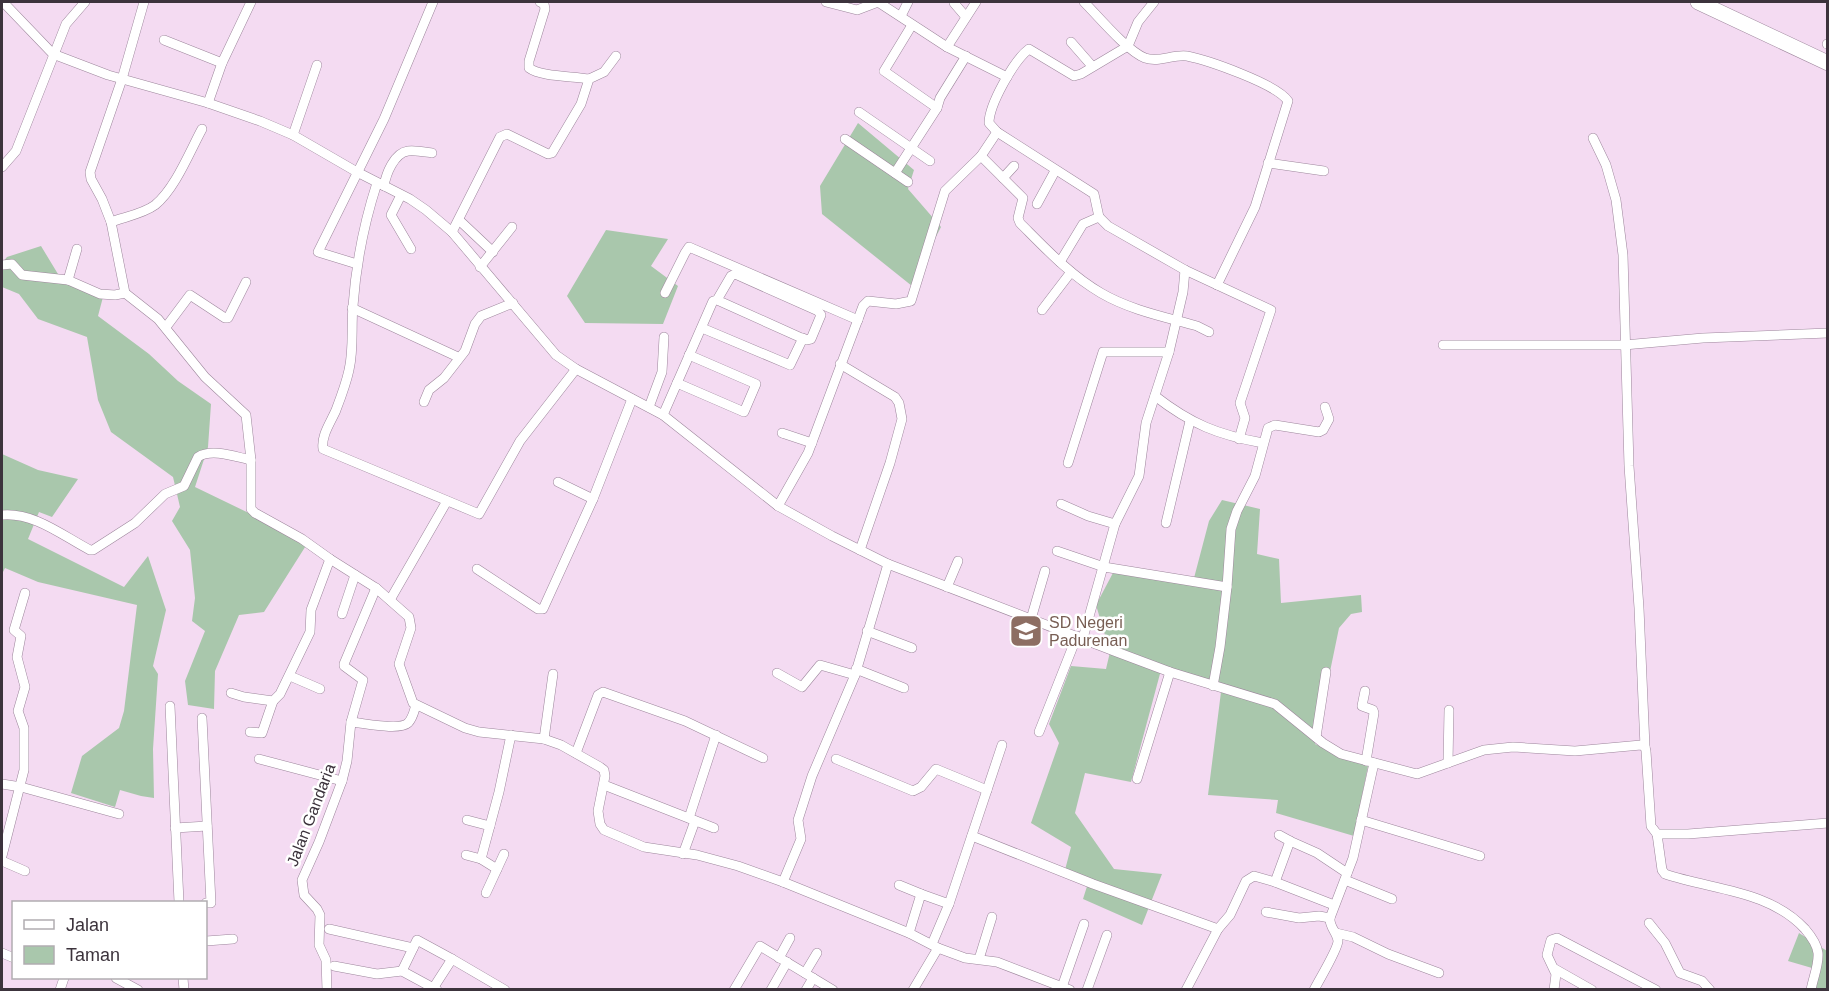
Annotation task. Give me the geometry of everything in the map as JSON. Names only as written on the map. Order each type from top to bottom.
[{"type":"main road","points":[[1698,2],[1827,63]]},
{"type":"street","points":[[2,2],[53,54],[122,79],[208,103],[260,121],[293,135],[426,210],[452,232],[556,356],[663,416],[778,506],[888,564],[1170,672],[1275,704],[1341,754],[1417,774],[1484,750],[1513,747],[1575,751],[1641,745],[1645,747]]},
{"type":"street","points":[[2,167],[16,151],[66,24],[85,2]]},
{"type":"street","points":[[144,2],[122,79],[90,172],[111,222],[126,293],[166,327],[205,377],[246,415],[251,460],[251,509],[262,519],[302,539],[376,588],[408,617],[411,628],[399,664],[413,703],[465,728],[479,732],[544,740],[576,753],[604,770],[604,785],[598,811],[600,824],[604,830],[644,847],[711,858],[783,882],[965,958],[997,962],[1066,988],[1084,924]]},
{"type":"street","points":[[208,103],[222,63],[249,2]]},
{"type":"street","points":[[357,264],[318,252],[384,119],[433,2]]},
{"type":"street","points":[[540,2],[544,4],[544,9],[529,61],[529,68],[534,72],[589,79],[604,72],[616,56]]},
{"type":"street","points":[[826,2],[851,8],[878,2],[946,47],[1006,77]]},
{"type":"street","points":[[901,16],[908,2]]},
{"type":"street","points":[[946,47],[976,2]]},
{"type":"street","points":[[1084,2],[1137,53],[1153,59],[1184,56],[1208,62],[1253,79],[1282,93],[1288,100],[1255,207],[1217,285]]},
{"type":"street","points":[[1154,2],[1138,22],[1128,46],[1081,74],[1074,75],[1029,50],[1014,64],[1006,77],[989,123],[997,132],[1094,194],[1099,217],[1108,226],[1185,270],[1271,310],[1240,403],[1245,418],[1239,439]]},
{"type":"street","points":[[954,3],[966,17]]},
{"type":"street","points":[[912,25],[884,71],[937,108]]},
{"type":"street","points":[[164,40],[222,63]]},
{"type":"street","points":[[1071,42],[1092,66]]},
{"type":"street","points":[[895,173],[937,108],[940,98],[966,56]]},
{"type":"street","points":[[293,135],[317,65]]},
{"type":"street","points":[[452,232],[500,137],[507,134],[548,154],[552,153],[581,104],[589,79]]},
{"type":"street","points":[[859,112],[930,161]]},
{"type":"street","points":[[111,222],[146,209],[159,201],[202,129]]},
{"type":"street","points":[[778,506],[812,443],[863,306],[868,301],[896,304],[911,301],[945,191],[981,156],[997,132]]},
{"type":"street","points":[[1593,138],[1606,165],[1618,214],[1623,255],[1629,466],[1639,608],[1645,747],[1650,819],[1653,830],[1658,834],[1681,835],[1827,823]]},
{"type":"street","points":[[845,139],[908,182]]},
{"type":"street","points":[[432,153],[410,150],[400,154],[366,216],[352,308],[352,351],[349,370],[322,441],[323,449],[478,514],[520,441],[576,369]]},
{"type":"street","points":[[981,156],[1024,200],[1019,221],[1071,272],[1117,301],[1209,332]]},
{"type":"street","points":[[1268,163],[1324,171]]},
{"type":"street","points":[[1003,178],[1014,166]]},
{"type":"street","points":[[1037,204],[1055,171]]},
{"type":"street","points":[[401,195],[391,215],[411,249]]},
{"type":"street","points":[[1060,262],[1083,225],[1099,217]]},
{"type":"street","points":[[459,220],[494,252]]},
{"type":"street","points":[[480,267],[512,227]]},
{"type":"street","points":[[665,293],[689,247],[858,320]]},
{"type":"street","points":[[68,280],[77,249]]},
{"type":"street","points":[[2,265],[12,264],[22,275],[68,280],[100,294],[126,293]]},
{"type":"street","points":[[1039,732],[1080,637],[1104,567],[1115,524],[1139,476],[1142,439],[1169,352],[1185,281],[1185,270]]},
{"type":"street","points":[[1042,310],[1071,272]]},
{"type":"street","points":[[663,416],[714,300],[717,300],[731,276],[735,274],[818,310],[821,315],[812,339],[803,338],[717,300]]},
{"type":"street","points":[[166,327],[190,295],[228,318],[246,282]]},
{"type":"street","points":[[424,402],[429,390],[444,378],[465,351],[475,324],[481,316],[513,303]]},
{"type":"street","points":[[352,308],[459,357]]},
{"type":"street","points":[[702,328],[790,365],[803,338]]},
{"type":"street","points":[[1443,345],[1624,345],[1703,338],[1827,333]]},
{"type":"street","points":[[649,407],[662,372],[664,338]]},
{"type":"street","points":[[1068,463],[1103,352],[1169,352]]},
{"type":"street","points":[[677,383],[744,412],[756,384],[690,355]]},
{"type":"street","points":[[840,364],[895,397],[902,414],[890,463],[860,550]]},
{"type":"street","points":[[1155,396],[1190,421],[1239,439],[1263,443]]},
{"type":"street","points":[[477,569],[542,610],[593,499],[632,399]]},
{"type":"street","points":[[1213,686],[1227,587],[1233,519],[1250,488],[1268,428],[1275,425],[1313,433],[1323,430],[1329,419],[1325,407]]},
{"type":"street","points":[[1166,523],[1190,421]]},
{"type":"street","points":[[782,433],[812,443]]},
{"type":"street","points":[[2,515],[28,518],[93,550],[135,523],[165,494],[184,486],[198,457],[202,454],[219,454],[251,460]]},
{"type":"street","points":[[558,482],[593,499]]},
{"type":"street","points":[[390,600],[447,501]]},
{"type":"street","points":[[1061,504],[1088,516],[1115,524]]},
{"type":"street","points":[[1057,551],[1104,567],[1227,587]]},
{"type":"street","points":[[250,732],[262,733],[273,701],[285,687],[310,632],[311,610],[330,559]]},
{"type":"street","points":[[947,587],[958,561]]},
{"type":"street","points":[[783,882],[801,839],[798,820],[812,776],[855,672],[888,564]]},
{"type":"street","points":[[1031,619],[1045,571]]},
{"type":"street","points":[[342,614],[355,575]]},
{"type":"street","name":"Jalan Gandaria","points":[[327,990],[326,960],[319,945],[320,915],[304,895],[302,880],[342,781],[347,761],[351,722],[363,680],[344,664],[376,588]]},
{"type":"street","points":[[2,856],[24,770],[24,728],[18,711],[25,687],[17,657],[21,636],[14,630],[25,593]]},
{"type":"street","points":[[867,631],[912,648]]},
{"type":"street","points":[[777,673],[802,687],[820,665],[855,672],[904,688]]},
{"type":"street","points":[[1137,779],[1170,672]]},
{"type":"street","points":[[1316,737],[1326,672]]},
{"type":"street","points":[[544,740],[553,674]]},
{"type":"street","points":[[290,676],[320,689]]},
{"type":"street","points":[[1314,990],[1337,945],[1336,933],[1330,926],[1330,918],[1353,858],[1361,820],[1370,762],[1374,713],[1373,710],[1362,706],[1365,691]]},
{"type":"street","points":[[576,753],[597,695],[603,692],[685,722],[763,758]]},
{"type":"street","points":[[231,693],[244,698],[273,701]]},
{"type":"street","points":[[351,722],[402,726],[410,721],[416,705]]},
{"type":"street","points":[[170,706],[179,901]]},
{"type":"street","points":[[1448,763],[1449,710]]},
{"type":"street","points":[[202,718],[211,903],[207,903]]},
{"type":"street","points":[[481,859],[500,792],[511,735]]},
{"type":"street","points":[[683,854],[716,735]]},
{"type":"street","points":[[913,990],[935,946],[1002,745]]},
{"type":"street","points":[[259,759],[342,781]]},
{"type":"street","points":[[836,759],[913,791],[921,787],[936,769],[987,790]]},
{"type":"street","points":[[2,784],[21,787],[119,814]]},
{"type":"street","points":[[604,785],[714,828]]},
{"type":"street","points":[[467,820],[490,826]]},
{"type":"street","points":[[1361,820],[1480,856]]},
{"type":"street","points":[[175,828],[207,826]]},
{"type":"street","points":[[1658,834],[1662,870],[1665,874],[1757,898],[1789,914],[1802,926],[1813,940],[1818,955],[1810,990]]},
{"type":"street","points":[[1279,835],[1317,853],[1346,877],[1392,899]]},
{"type":"street","points":[[972,836],[1093,884],[1218,928]]},
{"type":"street","points":[[1275,882],[1290,841]]},
{"type":"street","points":[[466,855],[481,859],[497,869]]},
{"type":"street","points":[[486,893],[504,855]]},
{"type":"street","points":[[2,861],[25,871]]},
{"type":"street","points":[[1186,990],[1218,928],[1230,915],[1249,878],[1254,876],[1275,882],[1334,905]]},
{"type":"street","points":[[899,885],[949,904]]},
{"type":"street","points":[[909,933],[921,894]]},
{"type":"street","points":[[1266,912],[1299,918],[1319,916],[1330,918]]},
{"type":"street","points":[[979,959],[992,917]]},
{"type":"street","points":[[1649,923],[1665,943],[1680,973],[1702,981],[1710,990]]},
{"type":"street","points":[[329,929],[413,948]]},
{"type":"street","points":[[1336,933],[1353,937],[1388,954],[1439,973]]},
{"type":"street","points":[[1087,990],[1107,935]]},
{"type":"street","points":[[771,990],[790,938]]},
{"type":"street","points":[[1554,990],[1557,979],[1555,969],[1547,955],[1551,940],[1557,938],[1656,990]]},
{"type":"street","points":[[207,940],[233,939]]},
{"type":"street","points":[[402,971],[417,940],[505,990]]},
{"type":"street","points":[[734,990],[760,946],[833,990]]},
{"type":"street","points":[[806,990],[817,953]]},
{"type":"street","points":[[334,966],[377,974],[402,971],[434,989],[452,959]]},
{"type":"street","points":[[1555,969],[1592,990]]},
{"type":"street","points":[[118,979],[138,990]]},
{"type":"green space","points":[[858,123],[914,170],[908,189],[941,227],[926,256],[917,290],[822,214],[820,186]]},
{"type":"green space","points":[[606,230],[668,239],[651,266],[678,286],[663,324],[585,323],[567,296]]},
{"type":"green space","points":[[41,246],[61,279],[103,297],[98,316],[149,354],[178,381],[211,404],[208,447],[195,487],[307,544],[264,612],[239,615],[215,671],[214,709],[188,705],[185,681],[205,631],[192,621],[195,598],[190,550],[172,521],[180,507],[173,477],[111,432],[98,400],[87,337],[38,319],[19,294],[2,287],[2,263],[7,257]]},
{"type":"green space","points":[[2,454],[38,470],[78,479],[52,517],[39,512],[28,539],[124,587],[148,556],[166,610],[153,666],[158,674],[153,749],[154,798],[120,790],[115,807],[71,793],[82,756],[119,728],[124,711],[137,605],[38,582],[5,568],[2,574]]},
{"type":"green space","points":[[1222,500],[1260,509],[1257,554],[1279,559],[1281,603],[1361,595],[1362,612],[1351,614],[1339,628],[1315,744],[1368,766],[1354,836],[1276,813],[1278,800],[1208,795],[1221,692],[1161,670],[1131,782],[1085,773],[1075,813],[1114,869],[1162,874],[1142,925],[1083,899],[1089,880],[1065,870],[1071,847],[1031,823],[1059,743],[1049,724],[1071,666],[1106,669],[1110,652],[1096,605],[1114,571],[1194,578],[1209,521]]},
{"type":"green space","points":[[1799,933],[1827,951],[1827,989],[1815,989],[1812,968],[1788,961]]},
{"type":"place","name":"SD Negeri Padurenan","points":[[1026,631]]}]
